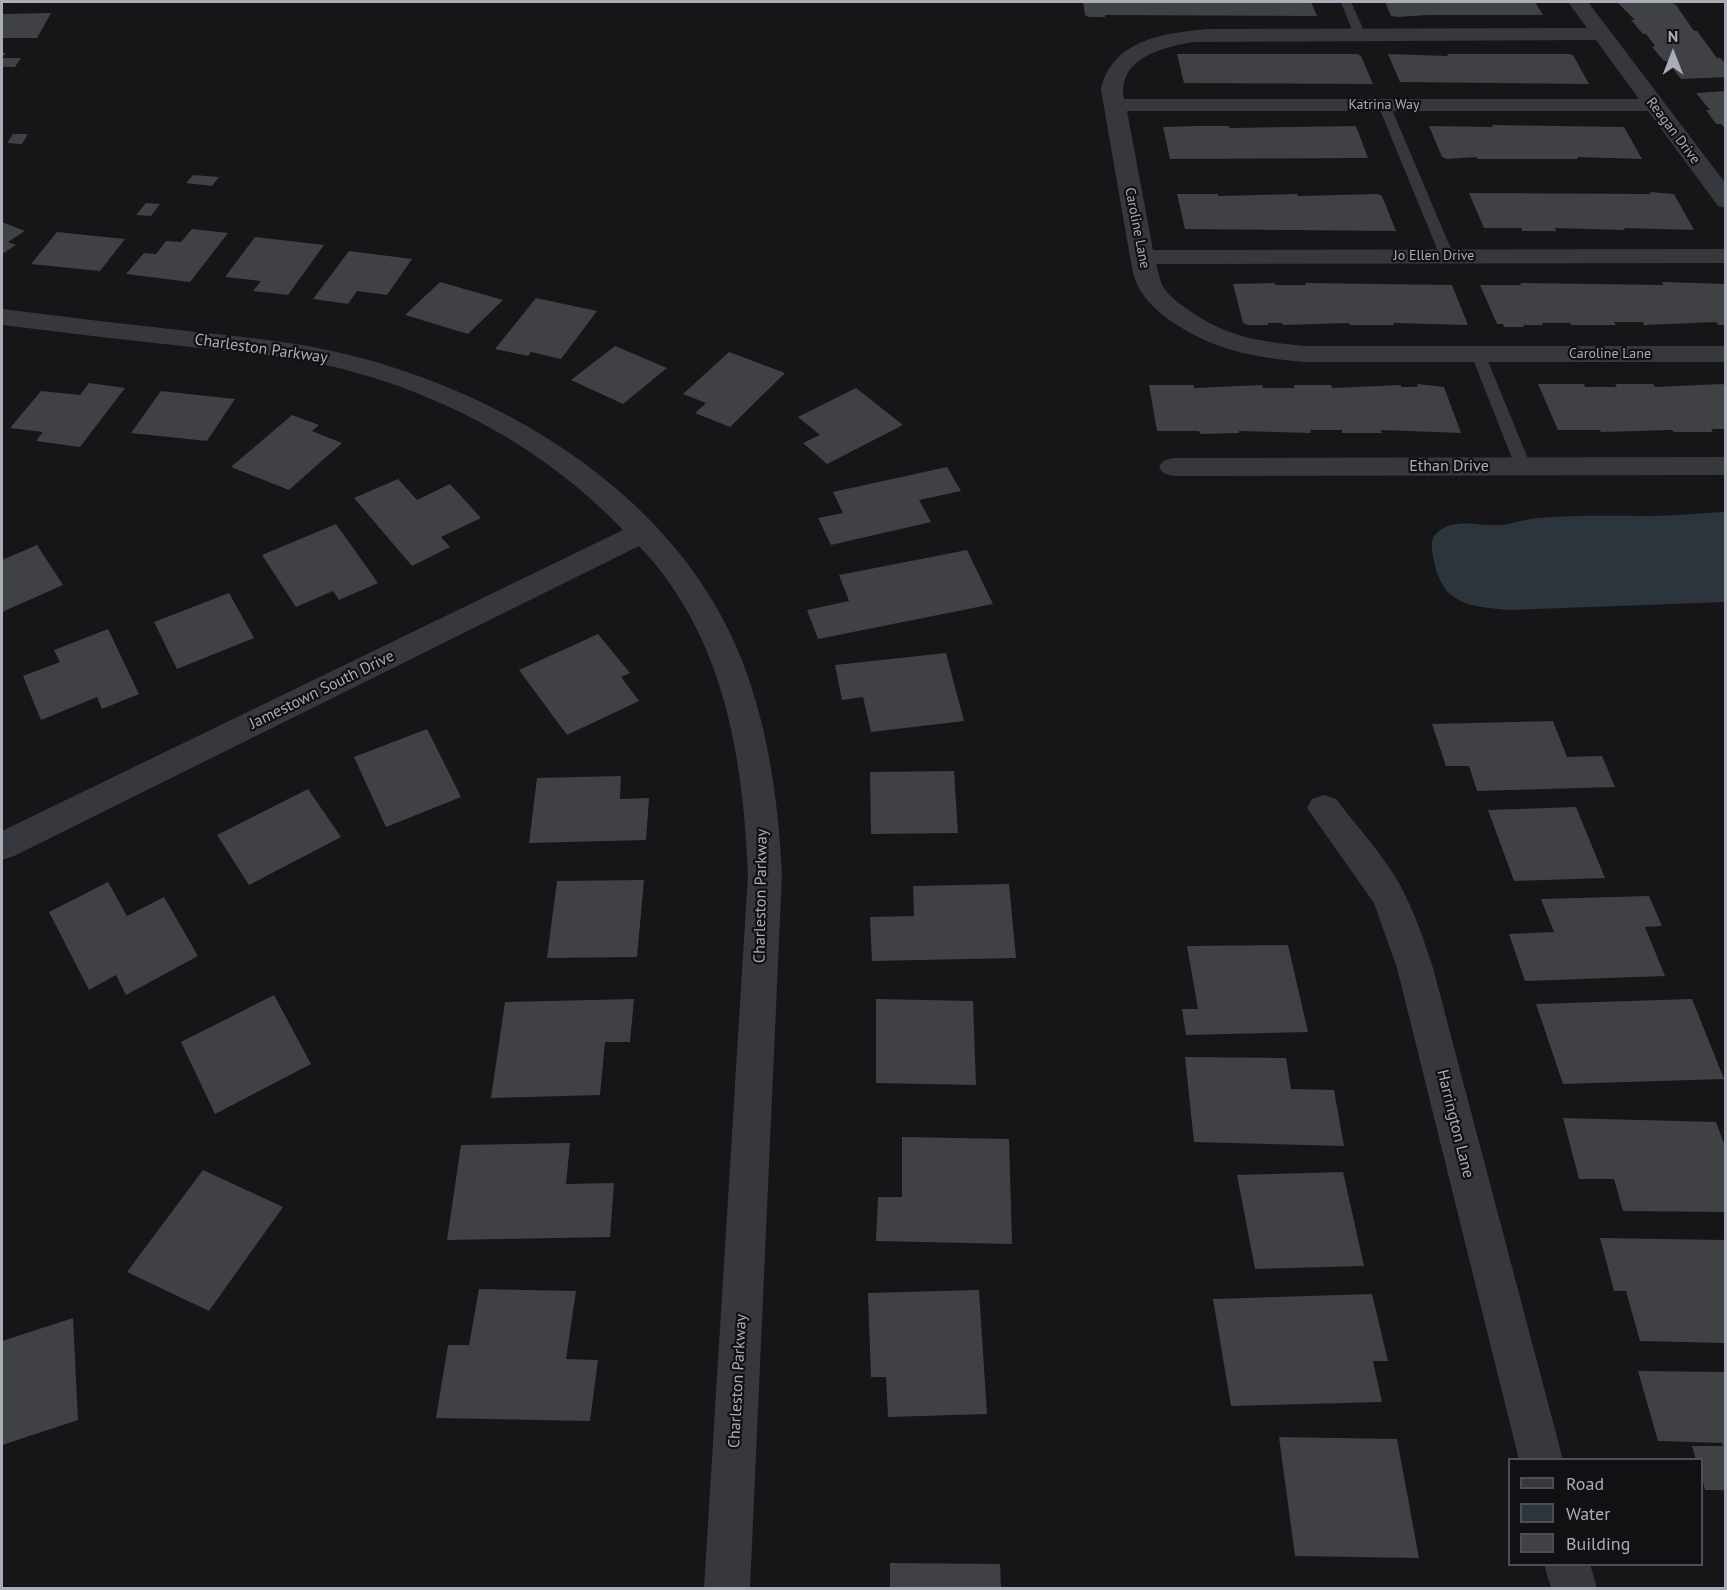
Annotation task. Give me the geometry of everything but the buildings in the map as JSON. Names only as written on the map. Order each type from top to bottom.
[{"type":"street","name":"Reagan Drive","points":[[1578,2],[1725,201]]},
{"type":"street","name":"Caroline Lane","points":[[1600,34],[1208,35],[1183,37],[1156,44],[1130,57],[1116,71],[1112,79],[1114,105],[1149,284],[1168,307],[1200,329],[1243,346],[1304,354],[1725,354]]},
{"type":"street","name":"Katrina Way","points":[[1114,105],[1653,105]]},
{"type":"street","name":"Jo Ellen Drive","points":[[1142,257],[1725,256]]},
{"type":"street","name":"Charleston Parkway","points":[[2,317],[286,350],[395,375],[468,403],[547,449],[585,476],[622,509],[675,568],[692,591],[720,643],[745,718],[761,802],[765,874],[727,1588]]},
{"type":"street","name":"Ethan Drive","points":[[1173,467],[1725,465]]},
{"type":"street","name":"Jamestown South Drive","points":[[2,846],[643,532]]},
{"type":"street","name":"Harrington Lane","points":[[1324,808],[1387,895],[1401,925],[1415,968],[1539,1458]]},
{"type":"street","points":[[1568,1566],[1574,1588]]},
{"type":"lane","points":[[1346,2],[1360,35]]},
{"type":"lane","points":[[1384,105],[1447,256]]},
{"type":"lane","points":[[1478,354],[1523,466]]},
{"type":"water","points":[[1725,512],[1725,602],[1509,610],[1480,607],[1458,600],[1449,593],[1437,572],[1433,553],[1434,536],[1450,525],[1502,525],[1552,517],[1658,516]]}]
